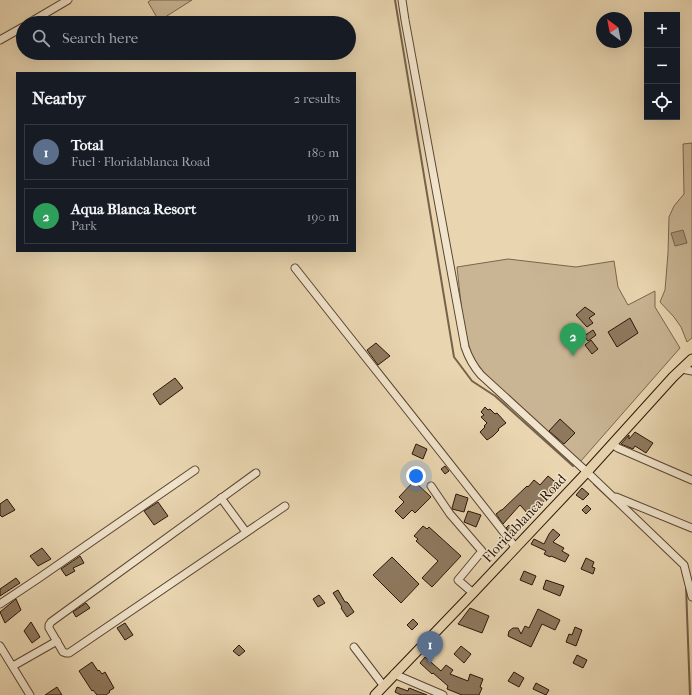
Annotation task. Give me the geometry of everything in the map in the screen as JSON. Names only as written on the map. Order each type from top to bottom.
[{"type":"main road","name":"Floridablanca Road","points":[[375,695],[516,548],[673,377],[692,359]]},
{"type":"street","points":[[41,16],[68,0]]},
{"type":"street","points":[[402,0],[465,347],[469,360],[481,375],[612,495],[684,566],[692,596]]},
{"type":"street","points":[[0,40],[16,31]]},
{"type":"street","points":[[295,268],[471,489],[516,548]]},
{"type":"street","points":[[682,369],[692,372]]},
{"type":"street","points":[[612,444],[692,480]]},
{"type":"street","points":[[0,604],[195,470]]},
{"type":"street","points":[[256,473],[51,622],[49,625],[50,628],[63,652],[69,653],[285,506]]},
{"type":"street","points":[[431,486],[450,514],[482,551],[458,580],[473,593]]},
{"type":"street","points":[[612,495],[692,528]]},
{"type":"street","points":[[221,498],[246,532]]},
{"type":"street","points":[[13,666],[57,641]]},
{"type":"street","points":[[0,646],[30,695]]},
{"type":"street","points":[[354,647],[384,685]]},
{"type":"street","points":[[394,674],[443,695]]},
{"type":"shaded area","points":[[151,0],[192,0],[167,16],[156,16],[148,2]]},
{"type":"shaded area","points":[[692,143],[692,338],[687,342],[681,327],[660,302],[665,290],[669,217],[674,206],[684,194],[683,144]]},
{"type":"shaded area","points":[[683,230],[687,243],[675,246],[671,233]]},
{"type":"shaded area","points":[[508,259],[576,267],[614,261],[618,287],[628,305],[655,291],[655,307],[680,348],[580,462],[486,375],[475,362],[470,350],[463,322],[457,267]]},
{"type":"building","points":[[585,307],[595,314],[589,318],[593,323],[587,327],[576,315]]},
{"type":"building","points":[[630,318],[638,333],[617,347],[608,332]]},
{"type":"building","points":[[593,330],[596,335],[588,341],[584,336]]},
{"type":"building","points":[[591,340],[598,349],[592,354],[585,345]]},
{"type":"building","points":[[376,343],[390,356],[378,365],[367,350]]},
{"type":"building","points":[[175,378],[183,388],[160,405],[153,394]]},
{"type":"building","points":[[485,407],[488,410],[490,409],[495,414],[497,413],[506,423],[487,440],[480,432],[487,423],[481,417],[484,415],[481,412]]},
{"type":"building","points":[[560,419],[575,433],[564,444],[549,431]]},
{"type":"building","points":[[635,432],[653,443],[646,453],[635,446],[633,449],[621,444],[629,435],[629,439]]},
{"type":"building","points":[[416,444],[427,449],[423,459],[412,454]]},
{"type":"building","points":[[445,466],[449,471],[445,474],[441,469]]},
{"type":"building","points":[[548,476],[559,485],[548,498],[529,515],[520,505],[503,524],[496,514],[527,486],[528,487],[534,480],[540,485]]},
{"type":"building","points":[[414,481],[431,497],[415,513],[412,510],[403,519],[395,511],[404,502],[399,497]]},
{"type":"building","points":[[582,488],[589,494],[583,500],[576,495]]},
{"type":"building","points":[[456,494],[468,498],[464,512],[452,509]]},
{"type":"building","points":[[7,499],[15,510],[2,517],[0,515],[0,504]]},
{"type":"building","points":[[158,502],[168,516],[154,525],[144,511]]},
{"type":"building","points":[[587,505],[591,509],[586,514],[582,510]]},
{"type":"building","points":[[468,511],[481,515],[476,527],[464,522]]},
{"type":"building","points":[[509,525],[515,531],[512,534],[506,528]]},
{"type":"building","points":[[423,526],[427,529],[429,527],[461,556],[432,587],[422,578],[438,561],[416,541],[418,539],[414,536]]},
{"type":"building","points":[[553,529],[560,535],[553,542],[564,548],[562,551],[569,555],[565,562],[544,554],[546,551],[531,544],[534,539],[544,544]]},
{"type":"building","points":[[42,548],[51,559],[38,566],[30,556]]},
{"type":"building","points":[[80,556],[84,563],[73,568],[75,571],[66,576],[61,569]]},
{"type":"building","points":[[392,557],[419,584],[401,603],[373,575]]},
{"type":"building","points":[[586,558],[594,562],[592,567],[595,568],[593,574],[581,569]]},
{"type":"building","points":[[524,571],[536,576],[532,585],[520,580]]},
{"type":"building","points":[[16,578],[20,583],[0,596],[0,589]]},
{"type":"building","points":[[546,580],[564,586],[560,596],[543,589]]},
{"type":"building","points":[[338,590],[345,602],[348,603],[354,612],[347,617],[333,593]]},
{"type":"building","points":[[319,595],[325,603],[318,607],[313,599]]},
{"type":"building","points":[[16,599],[21,610],[5,623],[0,612]]},
{"type":"building","points":[[86,603],[90,608],[76,617],[73,612]]},
{"type":"building","points":[[470,608],[489,616],[482,633],[458,624]]},
{"type":"building","points":[[538,609],[560,620],[555,630],[542,624],[531,647],[508,636],[509,631],[513,628],[518,628],[521,634],[525,626],[529,628]]},
{"type":"building","points":[[413,619],[418,624],[412,630],[407,625]]},
{"type":"building","points":[[31,622],[40,637],[32,643],[24,631]]},
{"type":"building","points":[[125,623],[133,635],[125,640],[117,628]]},
{"type":"building","points":[[575,627],[582,630],[576,646],[566,642],[569,634],[572,635]]},
{"type":"building","points":[[239,645],[245,651],[239,656],[233,651]]},
{"type":"building","points":[[461,646],[471,654],[464,663],[454,654]]},
{"type":"building","points":[[577,655],[587,660],[583,668],[573,663]]},
{"type":"building","points":[[425,657],[441,671],[446,665],[453,670],[450,674],[468,681],[470,674],[483,679],[480,687],[482,688],[479,695],[462,695],[447,689],[448,686],[420,663]]},
{"type":"building","points":[[92,662],[98,671],[99,670],[102,674],[105,672],[114,688],[106,695],[97,695],[93,690],[92,691],[79,671]]},
{"type":"building","points":[[514,672],[524,678],[519,687],[508,681]]},
{"type":"building","points":[[536,683],[549,690],[546,695],[533,689]]},
{"type":"building","points":[[57,687],[62,695],[45,695]]},
{"type":"building","points":[[397,687],[408,691],[409,688],[427,695],[401,695],[395,692]]},
{"type":"waterway","points":[[395,0],[454,357],[472,381],[495,396],[573,466]]},
{"type":"waterway","points":[[594,484],[612,501]]},
{"type":"waterway","points":[[686,586],[690,695]]},
{"type":"place","name":"Aqua Blanca Resort","points":[[573,356]]},
{"type":"place","name":"Total","points":[[430,664]]}]
